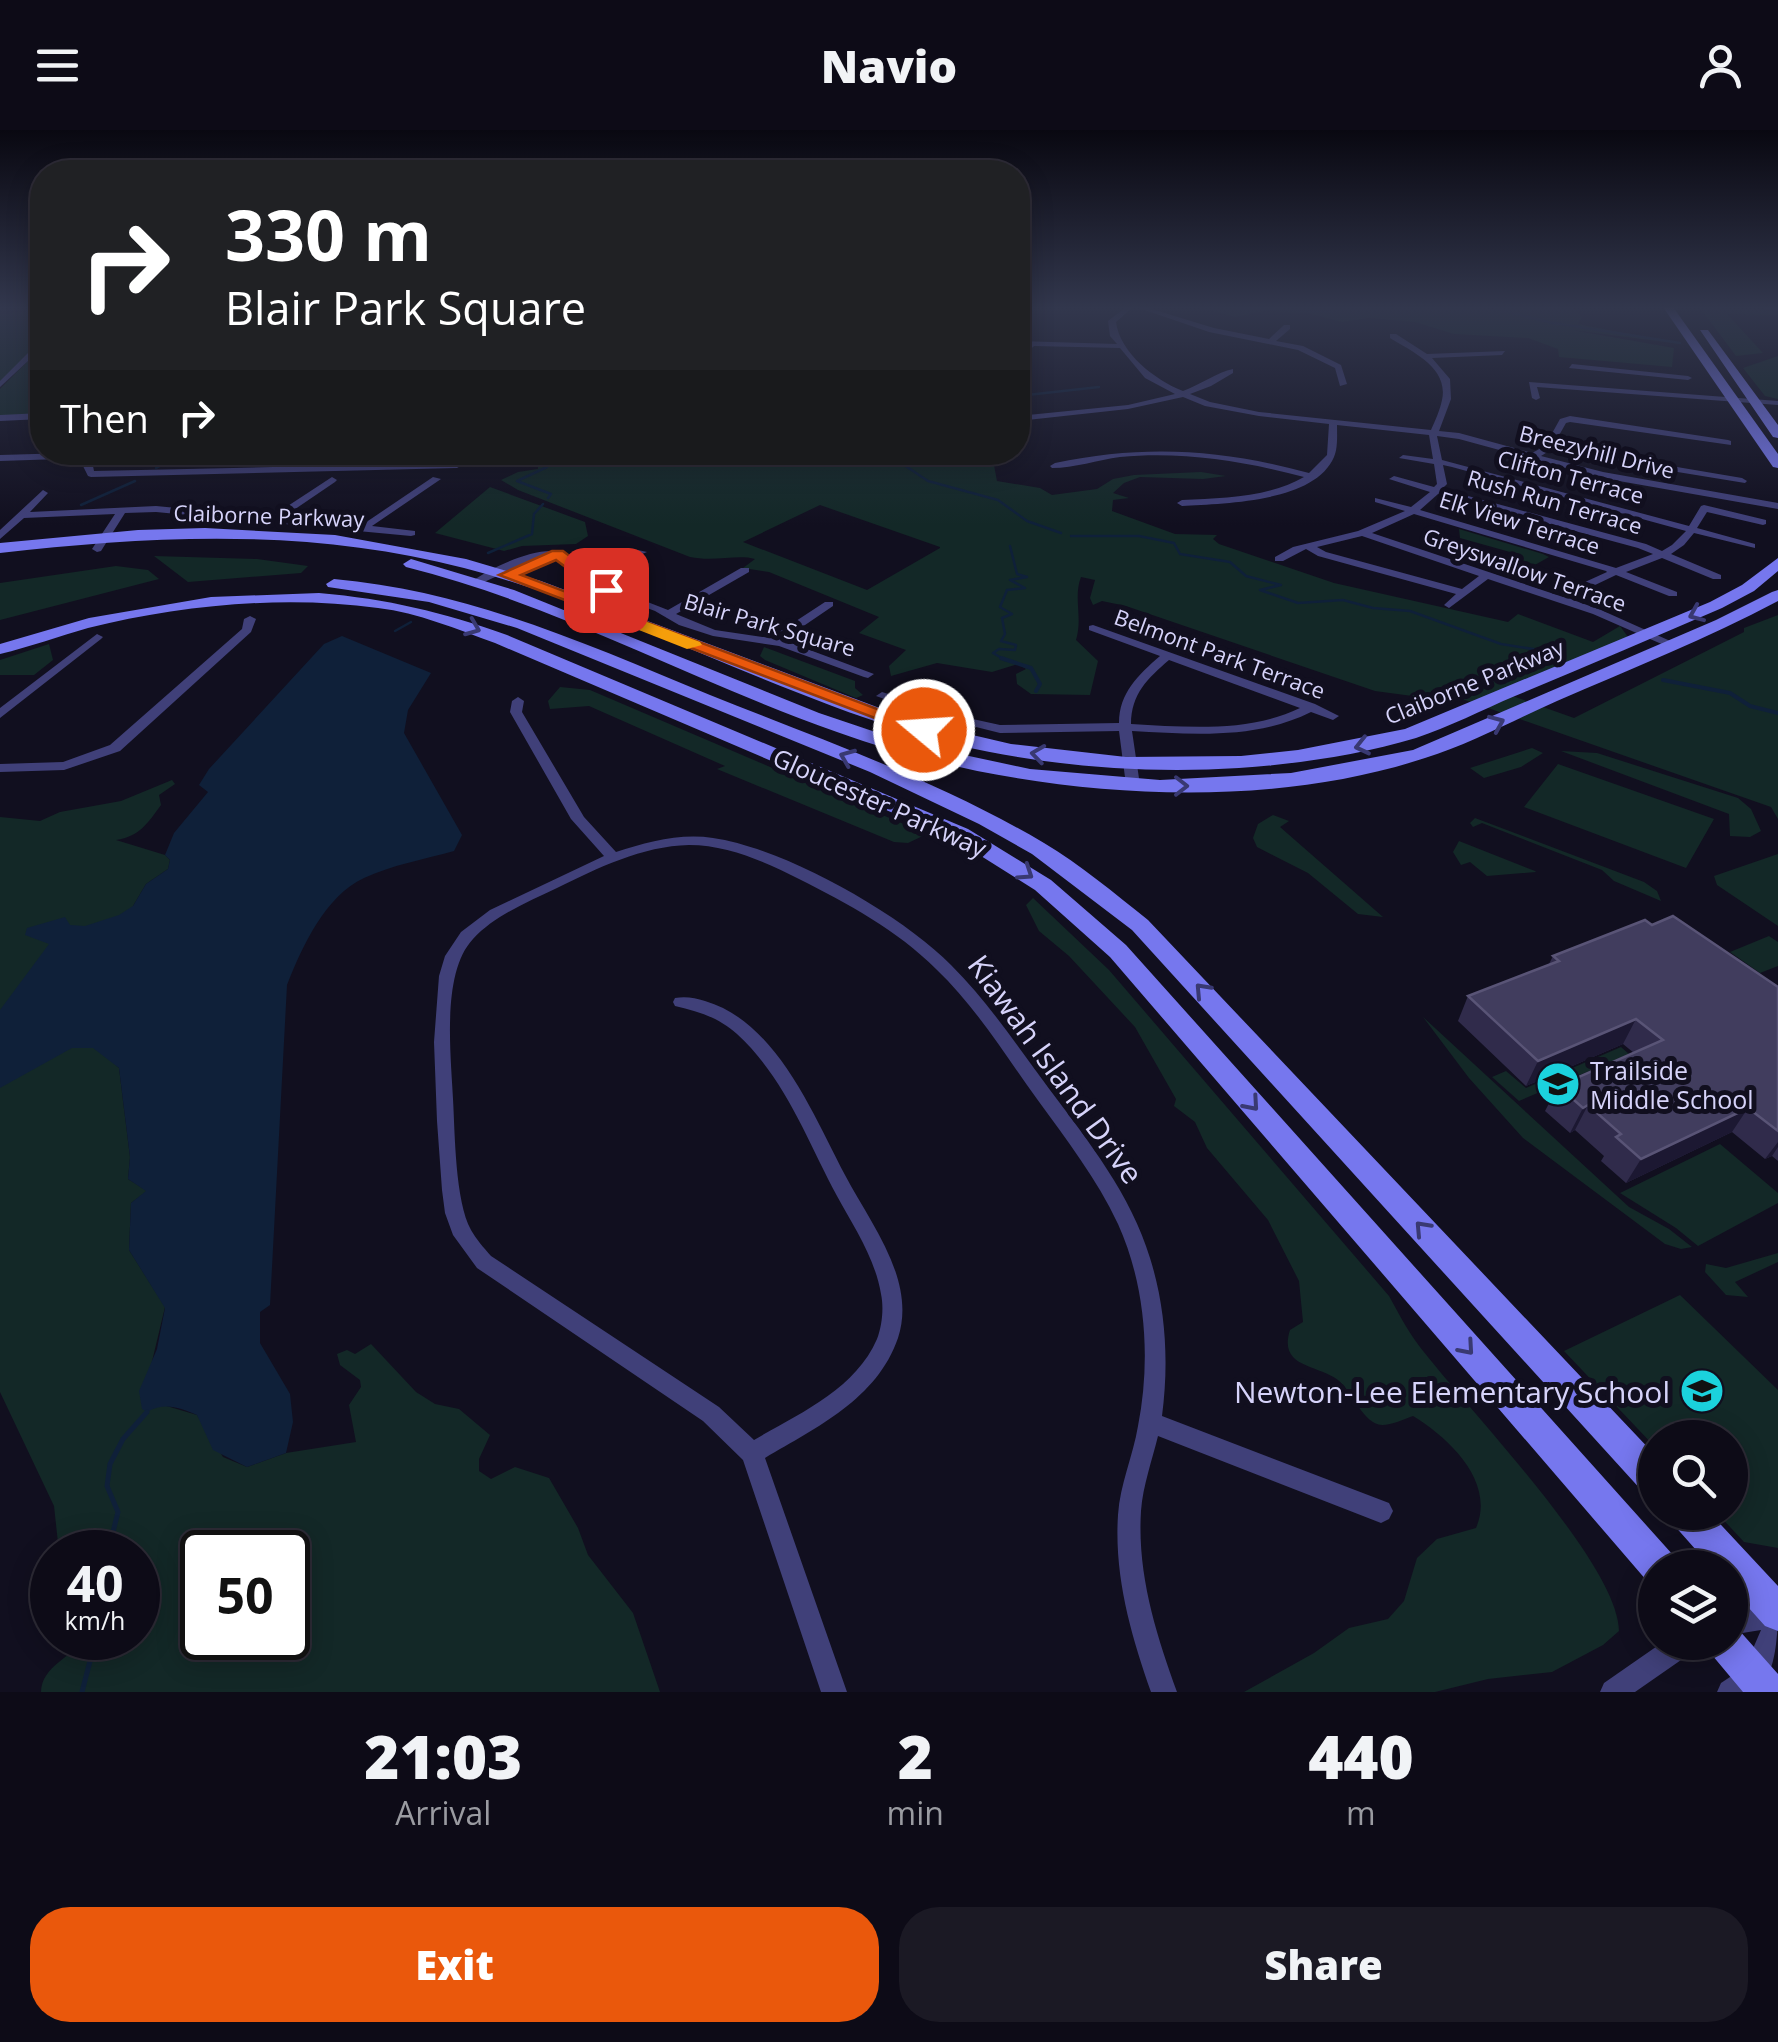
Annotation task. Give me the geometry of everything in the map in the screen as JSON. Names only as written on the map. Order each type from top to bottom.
[{"type":"main road","points":[[1718,380],[1778,464]]},
{"type":"main road","points":[[1739,380],[1778,434]]},
{"type":"main road","name":"Claiborne Parkway","points":[[0,561],[187,532],[311,535],[430,552],[899,746],[1020,774],[1132,785],[1271,782],[1376,766],[1461,738],[1673,646],[1778,595]]},
{"type":"main road","name":"Claiborne Parkway","points":[[0,548],[101,543]]},
{"type":"main road","name":"Claiborne Parkway","points":[[492,578],[895,722],[1022,752],[1130,764],[1257,761],[1362,747],[1444,722],[1737,595],[1778,563]]},
{"type":"main road","name":"Gloucester Parkway","points":[[0,636],[133,601],[228,588],[338,584],[425,594],[526,626],[988,816],[1072,868],[1140,924],[1638,1462]]},
{"type":"main road","name":"Gloucester Parkway","points":[[0,649],[89,623],[211,602],[319,598],[414,610],[501,640],[960,834],[1043,885],[1118,951],[1644,1550]]},
{"type":"main road","points":[[1702,1530],[1778,1615]]},
{"type":"main road","points":[[1735,1660],[1751,1687]]},
{"type":"street","name":"Breezyhill Drive","points":[[1155,380],[1179,394],[1243,412],[1434,436],[1534,456],[1612,478],[1778,506]]},
{"type":"street","points":[[1030,418],[1107,411],[1179,394],[1216,380]]},
{"type":"street","points":[[1343,380],[1344,384]]},
{"type":"street","points":[[1278,559],[1308,546],[1363,532],[1424,506],[1442,484],[1434,436],[1448,387],[1445,380]]},
{"type":"street","points":[[1608,380],[1611,389]]},
{"type":"street","points":[[1536,398],[1532,384],[1778,403]]},
{"type":"street","points":[[1586,387],[1590,404]]},
{"type":"street","points":[[1641,392],[1647,409]]},
{"type":"street","points":[[1698,397],[1706,415]]},
{"type":"street","points":[[0,418],[30,417]]},
{"type":"street","points":[[1534,456],[1548,448],[1562,421],[1570,419],[1728,443]]},
{"type":"street","points":[[1182,503],[1256,496],[1311,476],[1332,454],[1333,422]]},
{"type":"street","points":[[1400,437],[1434,436]]},
{"type":"street","points":[[1548,448],[1742,481]]},
{"type":"street","points":[[1056,466],[1108,455],[1184,452],[1238,458],[1311,476]]},
{"type":"street","points":[[0,458],[30,457]]},
{"type":"street","name":"Clifton Terrace","points":[[1403,458],[1438,462],[1554,492],[1620,504],[1751,546]]},
{"type":"street","points":[[89,465],[91,474],[457,465]]},
{"type":"street","points":[[277,468],[281,465]]},
{"type":"street","points":[[1495,476],[1505,468]]},
{"type":"street","points":[[366,526],[436,479]]},
{"type":"street","name":"Rush Run Terrace","points":[[1394,479],[1660,553],[1717,576]]},
{"type":"street","points":[[273,520],[332,480]]},
{"type":"street","points":[[1554,492],[1564,484]]},
{"type":"street","points":[[0,536],[43,493]]},
{"type":"street","name":"Elk View Terrace","points":[[1378,500],[1615,571],[1673,594]]},
{"type":"street","points":[[1565,601],[1584,584],[1672,550],[1692,530],[1704,508],[1763,522]]},
{"type":"street","points":[[22,515],[156,509],[411,533]]},
{"type":"street","points":[[101,543],[122,510]]},
{"type":"street","name":"Greyswallow Terrace","points":[[1363,532],[1565,601],[1673,646]]},
{"type":"street","points":[[1308,546],[1322,554],[1464,593]]},
{"type":"street","points":[[585,574],[642,552]]},
{"type":"street","name":"Blair Park Square","points":[[492,578],[558,554],[606,590],[713,633],[772,642],[868,674]]},
{"type":"street","points":[[668,614],[745,570]]},
{"type":"street","points":[[1449,606],[1486,574]]},
{"type":"street","points":[[772,642],[830,604]]},
{"type":"street","points":[[0,768],[64,766],[115,748],[247,630],[250,620]]},
{"type":"street","name":"Belmont Park Terrace","points":[[1093,628],[1333,716]]},
{"type":"street","points":[[0,714],[97,637]]},
{"type":"street","points":[[1132,785],[1125,726],[1128,693],[1138,679],[1168,655]]},
{"type":"street","points":[[882,696],[1000,728],[1125,726],[1179,732],[1283,722],[1311,708]]},
{"type":"street","points":[[518,701],[516,712],[578,818],[614,858]]},
{"type":"street","name":"Kiawah Island Drive","points":[[834,1692],[752,1453],[710,1414],[484,1262],[463,1235],[455,1213],[442,1024],[443,985],[450,959],[468,935],[500,910],[614,858],[672,842],[728,844],[858,903],[906,934],[945,967],[986,1016],[1099,1170],[1130,1226],[1152,1313],[1154,1375],[1150,1422],[1130,1510],[1131,1565],[1148,1649],[1164,1692]]},
{"type":"street","points":[[681,1002],[716,1010],[744,1030],[775,1066],[878,1254],[892,1296],[892,1320],[886,1343],[863,1380],[752,1453]]},
{"type":"street","points":[[1150,1422],[1382,1511]]},
{"type":"street","points":[[1748,1619],[1778,1615],[1751,1687]]},
{"type":"street","points":[[1613,1692],[1660,1660]]},
{"type":"green space","points":[[9,380],[30,380],[30,415],[0,416],[0,389]]},
{"type":"green space","points":[[1752,380],[1778,380],[1778,399],[1765,396]]},
{"type":"green space","points":[[538,465],[994,465],[997,481],[1040,488],[1052,495],[1097,489],[1113,479],[1134,475],[1201,472],[1226,476],[1140,477],[1113,493],[1129,498],[1113,500],[1112,511],[1175,534],[1217,535],[1213,539],[1219,544],[1334,583],[1508,622],[1518,614],[1593,642],[1620,626],[1628,637],[1504,693],[1574,718],[1744,632],[1744,628],[1778,615],[1778,819],[1771,807],[1448,694],[1435,699],[1375,691],[1126,606],[1102,601],[1093,605],[1090,598],[1095,580],[1081,577],[1076,640],[1098,661],[1090,695],[1031,694],[1017,684],[1016,674],[1026,669],[1018,664],[992,672],[937,663],[891,676],[889,666],[906,650],[859,633],[879,617],[769,572],[743,568],[755,559],[690,557],[501,480],[538,469]],"holes":[[[820,505],[940,548],[867,590],[743,542]]]},
{"type":"green space","points":[[490,487],[585,522],[588,536],[576,544],[522,546],[504,551],[435,533]]},
{"type":"green space","points":[[1459,529],[1549,557],[1533,566],[1517,561],[1510,552],[1460,538]]},
{"type":"green space","points":[[154,556],[257,559],[308,566],[301,573],[188,582]]},
{"type":"green space","points":[[116,566],[148,570],[159,579],[0,620],[0,583]]},
{"type":"green space","points":[[49,644],[53,660],[34,675],[0,675],[0,660]]},
{"type":"green space","points":[[764,647],[855,681],[855,688],[863,695],[856,698],[765,660],[760,656]]},
{"type":"green space","points":[[560,687],[590,690],[927,834],[908,843],[894,842],[717,769],[725,766],[589,706],[550,709],[548,701]]},
{"type":"green space","points":[[1532,748],[1543,753],[1521,767],[1484,778],[1470,768]]},
{"type":"green space","points":[[1561,751],[1597,753],[1738,798],[1751,809],[1761,831],[1750,837],[1730,836],[1729,814]]},
{"type":"green space","points":[[1558,764],[1714,819],[1686,868],[1524,807]]},
{"type":"green space","points":[[172,780],[175,784],[159,795],[161,805],[142,828],[116,840],[170,860],[168,869],[146,884],[133,906],[107,1057],[119,1068],[130,1157],[128,1179],[147,1191],[131,1203],[129,1250],[165,1307],[143,1399],[197,1415],[223,1457],[247,1467],[286,1453],[356,1442],[349,1405],[361,1387],[360,1380],[340,1365],[337,1354],[347,1350],[355,1354],[371,1344],[416,1392],[435,1404],[459,1409],[490,1435],[479,1459],[479,1471],[491,1479],[515,1467],[549,1478],[578,1528],[588,1555],[633,1613],[660,1692],[41,1692],[46,1675],[63,1660],[160,1660],[160,1530],[57,1530],[54,1506],[0,1392],[0,817],[40,821],[60,812],[121,801]]},
{"type":"green space","points":[[1273,815],[1289,821],[1280,827],[1383,917],[1358,914],[1308,873],[1257,847],[1253,838],[1258,824]]},
{"type":"green space","points":[[1475,818],[1644,882],[1657,891],[1661,901],[1614,881],[1602,870],[1482,823],[1473,827],[1470,823]]},
{"type":"green space","points":[[1459,841],[1536,872],[1487,876],[1470,862],[1461,865],[1453,852]]},
{"type":"green space","points":[[1778,854],[1778,926],[1717,885],[1714,876]]},
{"type":"green space","points":[[1033,898],[1109,970],[1389,1296],[1417,1343],[1535,1484],[1567,1526],[1612,1601],[1619,1631],[1603,1645],[1552,1672],[1488,1679],[1435,1692],[1244,1692],[1314,1653],[1349,1628],[1388,1619],[1404,1601],[1417,1558],[1437,1539],[1476,1528],[1480,1494],[1465,1463],[1427,1425],[1413,1416],[1390,1424],[1375,1423],[1338,1380],[1302,1363],[1289,1352],[1290,1330],[1303,1322],[1299,1281],[1268,1220],[1207,1148],[1195,1122],[1174,1106],[1176,1099],[1135,1027],[1069,956],[1039,931],[1026,905]]},
{"type":"green space","points":[[1769,936],[1778,942],[1778,966],[1760,973],[1730,952]]},
{"type":"green space","points":[[1423,1017],[1629,1207],[1692,1247],[1681,1249],[1665,1244],[1523,1138],[1469,1078]]},
{"type":"green space","points":[[1621,1047],[1629,1054],[1519,1101],[1492,1077],[1506,1071],[1526,1088]]},
{"type":"green space","points":[[1720,1144],[1778,1193],[1778,1203],[1698,1246],[1620,1193]]},
{"type":"green space","points":[[1778,1253],[1778,1262],[1735,1282],[1748,1297],[1726,1295],[1705,1272],[1706,1264],[1726,1268]]},
{"type":"green space","name":"Newton-Lee Elementary School","points":[[1680,1295],[1778,1390],[1778,1548],[1744,1542],[1733,1530],[1748,1530],[1748,1420],[1638,1420],[1638,1429],[1564,1351]]},
{"type":"water","points":[[342,636],[431,673],[408,710],[404,733],[462,835],[454,851],[386,869],[350,886],[316,924],[287,985],[270,1305],[260,1312],[260,1343],[290,1394],[293,1422],[286,1453],[247,1467],[213,1450],[197,1415],[172,1407],[147,1412],[142,1409],[139,1391],[157,1349],[165,1308],[129,1250],[131,1203],[146,1191],[128,1179],[130,1157],[119,1068],[93,1048],[72,1048],[0,1088],[0,1010],[49,944],[25,935],[27,928],[65,917],[70,925],[85,926],[133,906],[146,884],[168,869],[170,860],[165,855],[174,833],[208,792],[199,785],[209,769],[324,644]]},
{"type":"building","name":"Trailside Middle School","points":[[1673,916],[1778,987],[1778,1131],[1748,1108],[1641,1159],[1616,1137],[1621,1134],[1588,1105],[1583,1108],[1558,1086],[1663,1040],[1636,1019],[1538,1061],[1468,996],[1559,961],[1553,956],[1645,920],[1652,925]]},
{"type":"waterway","points":[[1030,395],[1099,387]]},
{"type":"waterway","points":[[156,468],[162,465]]},
{"type":"waterway","points":[[904,465],[928,481],[998,500],[1027,521],[1061,533]]},
{"type":"waterway","points":[[547,467],[517,481],[551,494],[548,498]]},
{"type":"waterway","points":[[81,505],[135,481]]},
{"type":"waterway","points":[[488,553],[532,534],[534,514],[543,504]]},
{"type":"waterway","points":[[1071,536],[1139,536],[1174,543],[1180,554],[1230,562],[1246,576],[1281,585],[1260,590],[1298,603],[1343,600],[1373,608],[1410,611],[1501,644],[1558,653]]},
{"type":"waterway","points":[[1002,658],[993,653],[999,649],[1015,650],[1016,645],[1001,641],[1005,634],[1002,618],[1012,614],[1000,607],[1007,590],[1025,588],[1010,580],[1027,577],[1017,574],[1010,546]]},
{"type":"waterway","points":[[395,631],[411,622]]},
{"type":"waterway","points":[[1002,658],[1031,668],[1040,684],[1036,691]]},
{"type":"waterway","points":[[1663,680],[1730,693],[1750,706],[1778,713]]},
{"type":"waterway","points":[[114,1530],[118,1512],[107,1486],[110,1464],[123,1439],[147,1412]]},
{"type":"waterway","points":[[82,1692],[90,1660]]},
{"type":"slow traffic","points":[[589,605],[694,645]]},
{"type":"place","name":"Trailside Middle School","points":[[1558,1084]]},
{"type":"place","name":"Newton-Lee Elementary School","points":[[1702,1391]]},
{"type":"route","points":[[606,590],[558,554],[507,575],[924,730]]}]
